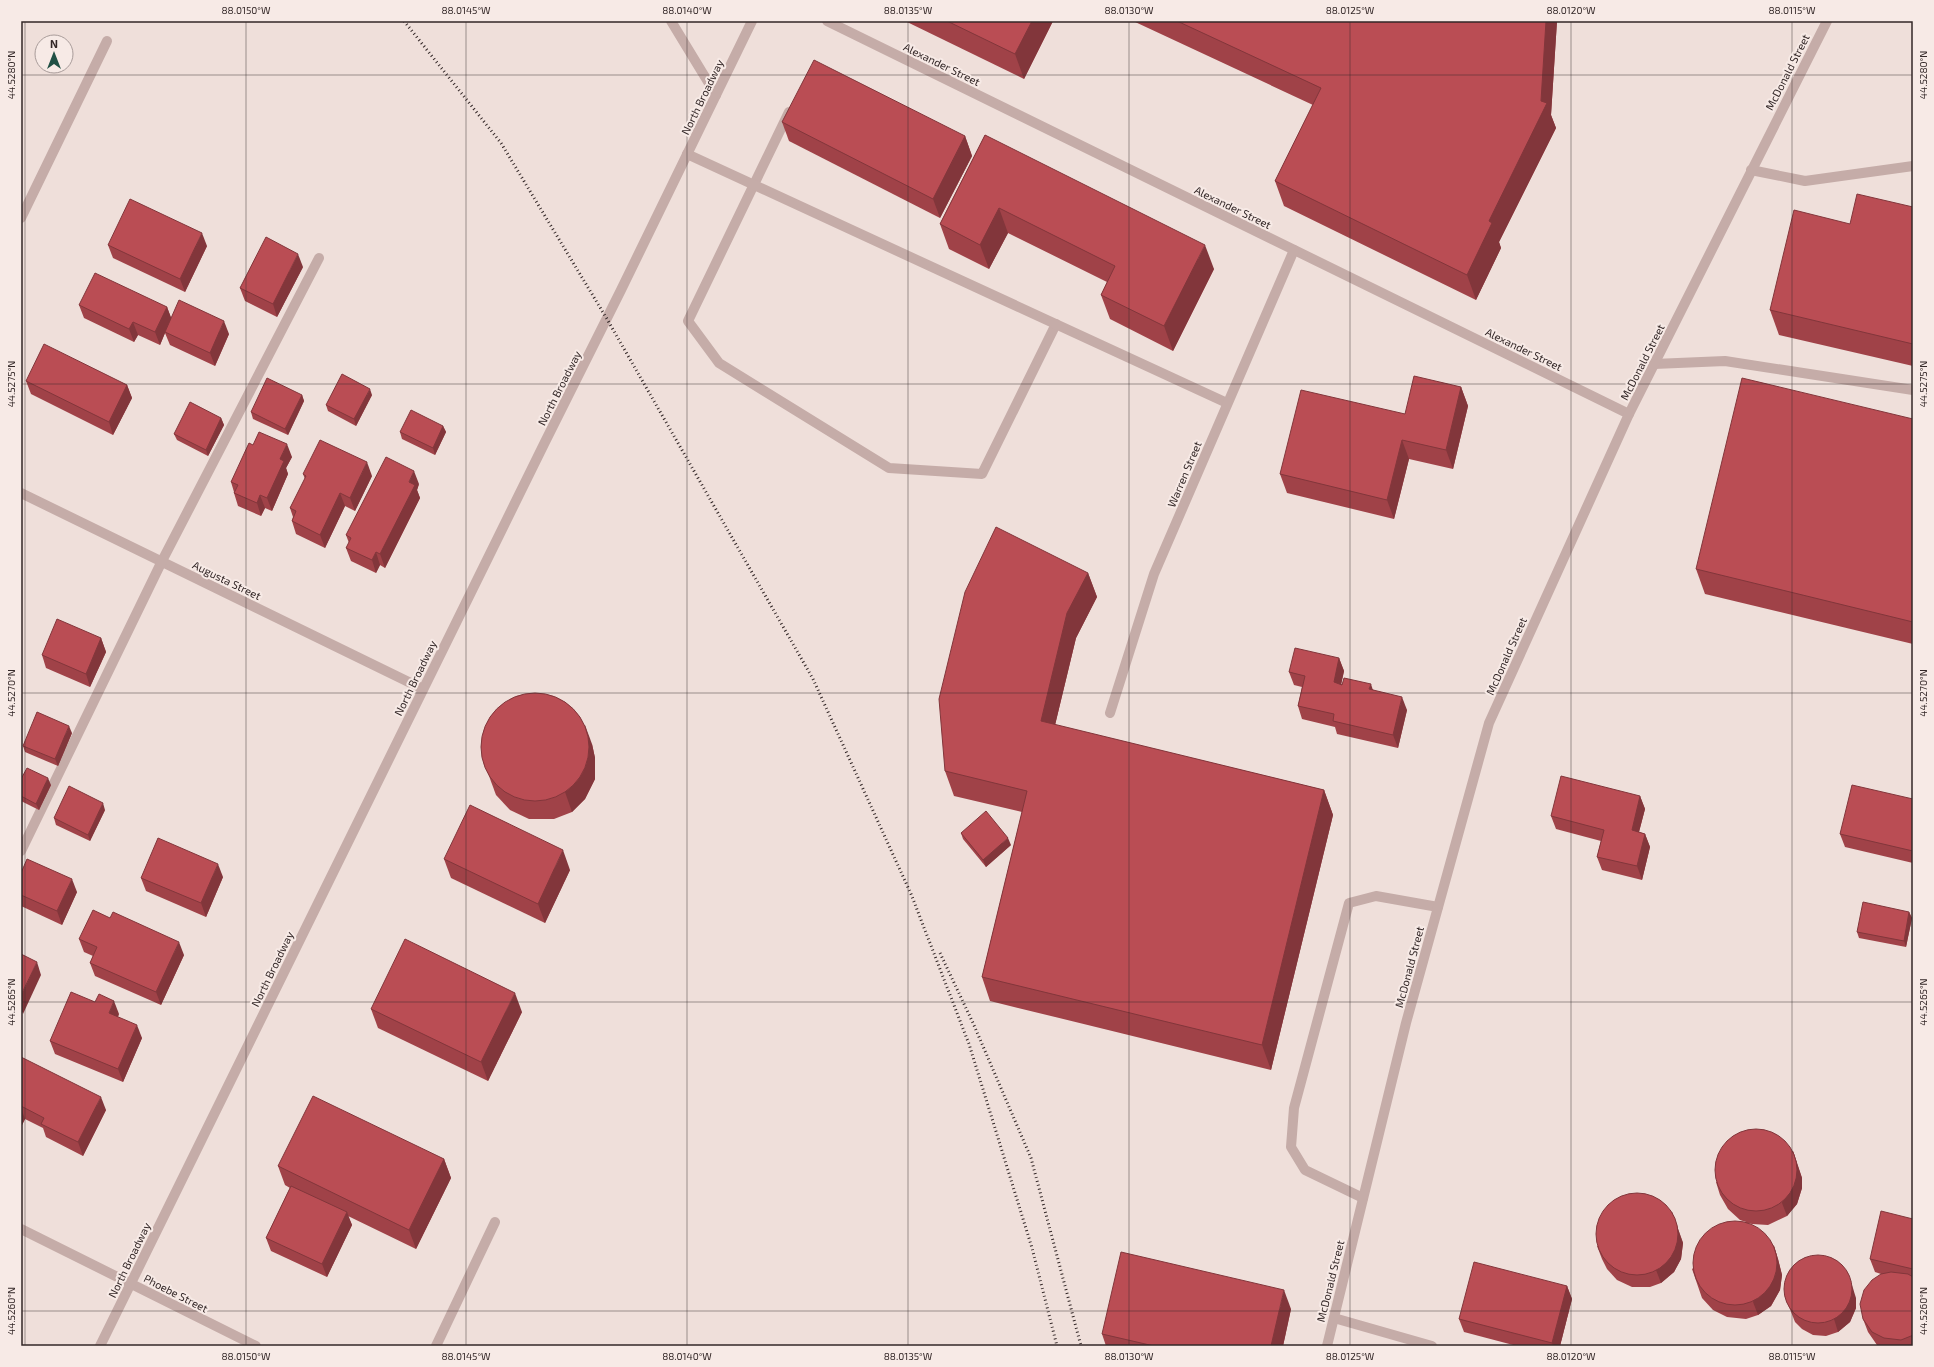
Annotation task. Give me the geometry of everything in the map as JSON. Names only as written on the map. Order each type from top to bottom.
[{"type":"street","points":[[671,21],[716,95]]},
{"type":"street","name":"North Broadway","points":[[100,1346],[752,21]]},
{"type":"street","name":"Alexander Street","points":[[826,21],[1628,414]]},
{"type":"street","name":"McDonald Street","points":[[1327,1346],[1406,1023],[1489,723],[1628,414],[1827,21]]},
{"type":"street","points":[[21,218],[107,41]]},
{"type":"street","points":[[794,101],[688,321],[719,362],[889,468],[982,474],[1056,324]]},
{"type":"street","points":[[687,154],[1227,403]]},
{"type":"street","points":[[1751,170],[1805,181],[1913,166]]},
{"type":"street","name":"Warren Street","points":[[1110,713],[1154,574],[1294,250]]},
{"type":"street","points":[[21,851],[162,561],[319,258]]},
{"type":"street","points":[[1654,364],[1725,361],[1913,390]]},
{"type":"street","name":"Augusta Street","points":[[21,493],[423,689]]},
{"type":"street","points":[[1363,1198],[1305,1170],[1290,1147],[1294,1108],[1349,903],[1376,896],[1438,907]]},
{"type":"street","points":[[436,1346],[495,1222]]},
{"type":"street","name":"Phoebe Street","points":[[21,1229],[256,1346]]},
{"type":"street","points":[[1334,1318],[1432,1346]]},
{"type":"building","points":[[947,21],[1032,21],[1015,54]]},
{"type":"building","points":[[1177,21],[1546,21],[1541,101],[1547,103],[1489,221],[1492,223],[1467,275],[1275,181],[1321,88]]},
{"type":"building","points":[[814,60],[965,136],[933,199],[782,122]]},
{"type":"building","points":[[985,135],[1205,245],[1164,326],[1101,295],[1115,266],[999,208],[980,245],[940,224]]},
{"type":"building","points":[[1857,194],[1913,207],[1913,344],[1770,310],[1794,210],[1850,224]]},
{"type":"building","points":[[130,199],[202,233],[180,279],[108,245]]},
{"type":"building","points":[[266,237],[298,254],[273,304],[240,288]]},
{"type":"building","points":[[95,273],[167,307],[155,332],[133,322],[129,329],[79,305]]},
{"type":"building","points":[[179,300],[224,321],[210,353],[165,332]]},
{"type":"building","points":[[44,344],[127,385],[109,422],[26,381]]},
{"type":"building","points":[[342,374],[370,389],[354,419],[326,405]]},
{"type":"building","points":[[1414,376],[1461,387],[1446,450],[1402,440],[1387,500],[1280,474],[1301,390],[1405,414]]},
{"type":"building","points":[[267,378],[302,395],[285,429],[251,412]]},
{"type":"building","points":[[1742,378],[1913,419],[1913,622],[1696,569]]},
{"type":"building","points":[[190,402],[221,418],[206,450],[174,434]]},
{"type":"building","points":[[411,410],[443,426],[433,448],[400,432]]},
{"type":"building","points":[[259,432],[287,444],[280,459],[284,461],[267,498],[260,495],[257,503],[234,493],[238,485],[231,482],[249,443],[253,445]]},
{"type":"building","points":[[320,440],[367,462],[350,498],[340,493],[320,535],[292,521],[296,511],[290,508],[306,476],[303,474]]},
{"type":"building","points":[[386,457],[414,471],[409,482],[415,485],[380,554],[376,552],[372,560],[346,548],[351,538],[346,535]]},
{"type":"building","points":[[996,527],[1088,573],[1067,613],[1041,721],[1324,790],[1262,1045],[982,977],[1027,791],[945,771],[939,699],[965,592]]},
{"type":"building","points":[[57,619],[101,638],[86,674],[42,655]]},
{"type":"building","points":[[1295,648],[1339,658],[1334,682],[1342,685],[1344,678],[1371,684],[1369,689],[1402,697],[1393,735],[1333,721],[1334,714],[1298,706],[1305,676],[1289,672]]},
{"type":"building","points":[[535,693],[556,697],[573,709],[585,726],[589,747],[585,768],[573,785],[556,797],[535,801],[514,797],[497,785],[485,768],[481,747],[485,726],[497,709],[514,697]]},
{"type":"building","points":[[37,712],[69,726],[55,759],[23,746]]},
{"type":"building","points":[[27,768],[48,778],[36,804],[21,796],[21,779]]},
{"type":"building","points":[[1561,776],[1640,796],[1632,830],[1645,834],[1637,866],[1597,857],[1604,830],[1551,816]]},
{"type":"building","points":[[1852,785],[1913,799],[1913,851],[1840,834]]},
{"type":"building","points":[[69,786],[103,803],[88,835],[54,818]]},
{"type":"building","points":[[470,805],[563,850],[538,904],[444,859]]},
{"type":"building","points":[[986,811],[1008,838],[983,860],[961,833]]},
{"type":"building","points":[[158,838],[218,864],[201,903],[141,878]]},
{"type":"building","points":[[27,859],[72,879],[57,911],[21,895],[21,873]]},
{"type":"building","points":[[1863,902],[1909,912],[1904,941],[1857,932]]},
{"type":"building","points":[[93,910],[110,918],[113,912],[179,942],[156,992],[90,963],[97,947],[79,939]]},
{"type":"building","points":[[405,939],[515,993],[481,1062],[371,1009]]},
{"type":"building","points":[[21,954],[37,962],[21,995]]},
{"type":"building","points":[[71,992],[95,1002],[99,994],[114,1001],[109,1013],[137,1025],[118,1069],[50,1041]]},
{"type":"building","points":[[21,1057],[101,1097],[78,1142],[41,1124],[44,1118],[21,1106]]},
{"type":"building","points":[[313,1096],[444,1159],[409,1230],[278,1166]]},
{"type":"building","points":[[1756,1129],[1772,1132],[1785,1141],[1794,1154],[1797,1170],[1794,1186],[1785,1199],[1772,1208],[1756,1211],[1740,1208],[1727,1199],[1718,1186],[1715,1170],[1718,1154],[1727,1141],[1740,1132]]},
{"type":"building","points":[[291,1186],[347,1212],[322,1264],[266,1238]]},
{"type":"building","points":[[1637,1193],[1653,1196],[1666,1205],[1675,1218],[1678,1234],[1675,1250],[1666,1263],[1653,1272],[1637,1275],[1621,1272],[1608,1263],[1599,1250],[1596,1234],[1599,1218],[1608,1205],[1621,1196]]},
{"type":"building","points":[[1881,1211],[1913,1219],[1913,1269],[1870,1259]]},
{"type":"building","points":[[1735,1221],[1751,1224],[1765,1233],[1774,1247],[1777,1263],[1774,1279],[1765,1293],[1751,1302],[1735,1305],[1719,1302],[1705,1293],[1696,1279],[1693,1263],[1696,1247],[1705,1233],[1719,1224]]},
{"type":"building","points":[[1121,1252],[1284,1290],[1271,1346],[1154,1346],[1102,1334]]},
{"type":"building","points":[[1818,1255],[1831,1258],[1842,1265],[1849,1276],[1852,1289],[1849,1302],[1842,1313],[1831,1320],[1818,1323],[1805,1320],[1794,1313],[1787,1302],[1784,1289],[1787,1276],[1794,1265],[1805,1258]]},
{"type":"building","points":[[1474,1262],[1567,1286],[1552,1343],[1459,1319]]},
{"type":"building","points":[[1891,1272],[1908,1274],[1913,1277],[1913,1334],[1901,1340],[1884,1338],[1872,1332],[1863,1319],[1860,1304],[1864,1290],[1872,1280],[1881,1274]]},
{"type":"railway","points":[[404,21],[501,143],[607,319],[813,679],[911,894],[969,1044],[1032,1248],[1057,1346]]},
{"type":"railway","points":[[940,953],[973,1023],[1031,1158],[1081,1346]]}]
